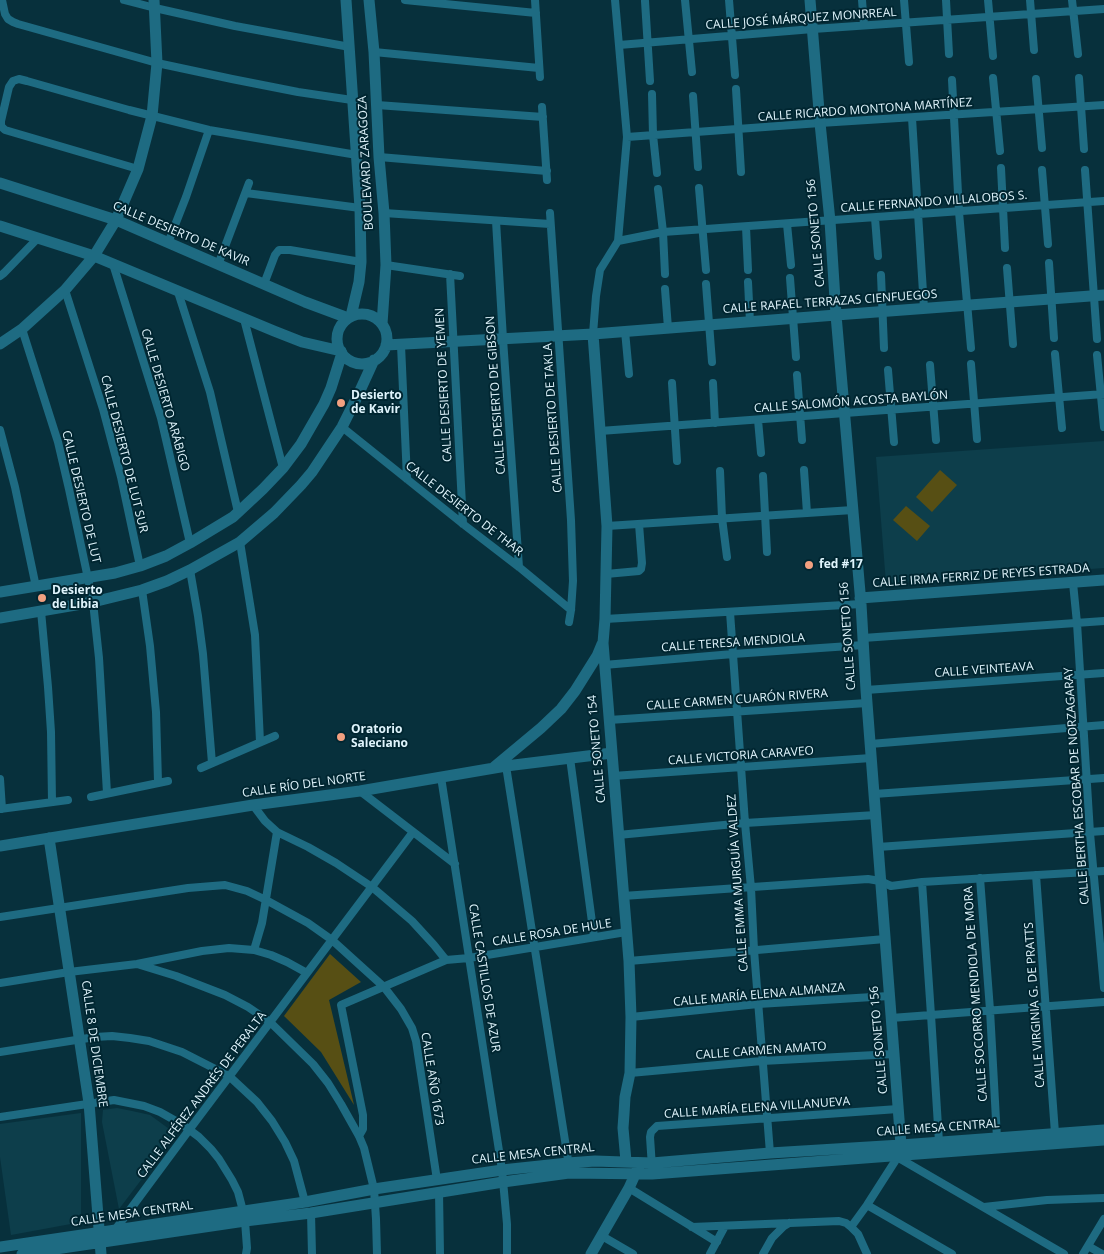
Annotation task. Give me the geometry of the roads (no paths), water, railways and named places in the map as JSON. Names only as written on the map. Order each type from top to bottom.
[{"type":"street","points":[[2,0],[8,19],[18,24],[157,63],[288,90],[352,100]]},
{"type":"street","points":[[124,0],[154,4],[276,34],[350,47]]},
{"type":"street","name":"BOULEVARD ZARAGOZA","points":[[346,0],[357,155],[361,262],[359,282],[350,317]]},
{"type":"street","name":"BOULEVARD ZARAGOZA","points":[[369,0],[384,213],[386,265],[382,324]]},
{"type":"street","points":[[405,0],[536,13]]},
{"type":"street","points":[[535,0],[540,77]]},
{"type":"street","points":[[594,334],[596,296],[600,270],[618,241],[628,137],[615,0]]},
{"type":"street","points":[[686,0],[692,72]]},
{"type":"street","points":[[729,0],[736,75]]},
{"type":"street","name":"CALLE SONETO 156","points":[[810,0],[861,601],[898,1109],[899,1152]]},
{"type":"street","points":[[862,0],[864,25]]},
{"type":"street","points":[[904,0],[909,62]]},
{"type":"street","points":[[946,0],[949,54]]},
{"type":"street","points":[[988,0],[993,56]]},
{"type":"street","points":[[1030,0],[1034,50]]},
{"type":"street","points":[[1072,0],[1078,54]]},
{"type":"street","points":[[644,1],[650,81]]},
{"type":"street","points":[[0,344],[22,329],[65,290],[94,256],[116,220],[138,169],[152,116],[157,63],[154,4]]},
{"type":"street","name":"CALLE JOSÉ MÁRQUEZ MONRREAL","points":[[619,45],[864,25],[1104,9]]},
{"type":"street","points":[[374,52],[540,68]]},
{"type":"street","points":[[993,78],[1000,152]]},
{"type":"street","points":[[1079,78],[1084,149]]},
{"type":"street","points":[[138,169],[5,130],[1,126],[1,120],[9,88],[13,82],[19,79],[27,80],[101,103],[209,130],[357,155]]},
{"type":"street","points":[[1036,79],[1042,148]]},
{"type":"street","points":[[952,80],[959,212],[971,348]]},
{"type":"street","points":[[736,89],[741,172]]},
{"type":"street","points":[[652,94],[653,135],[657,172]]},
{"type":"street","points":[[693,96],[698,168]]},
{"type":"street","points":[[377,105],[542,117]]},
{"type":"street","name":"CALLE RICARDO MONTONA MARTÍNEZ","points":[[628,137],[1104,105]]},
{"type":"street","points":[[542,108],[548,180]]},
{"type":"street","points":[[912,118],[924,308]]},
{"type":"street","points":[[168,242],[209,130]]},
{"type":"street","points":[[379,157],[547,171]]},
{"type":"street","points":[[1001,168],[1005,248]]},
{"type":"street","points":[[1042,170],[1048,244]]},
{"type":"street","points":[[1085,170],[1099,296],[1097,339]]},
{"type":"street","name":"CALLE DESIERTO DE KAVIR","points":[[0,183],[116,220],[305,302],[350,317]]},
{"type":"street","points":[[218,265],[249,183]]},
{"type":"street","points":[[700,188],[706,270]]},
{"type":"street","points":[[658,190],[665,274]]},
{"type":"street","points":[[246,193],[360,208]]},
{"type":"street","name":"CALLE FERNANDO VILLALOBOS S.","points":[[618,241],[663,232],[1104,201]]},
{"type":"street","points":[[384,213],[550,224]]},
{"type":"street","name":"CALLE DESIERTO DE TAKLA","points":[[550,213],[571,520],[573,581],[569,622]]},
{"type":"street","points":[[875,218],[878,256]]},
{"type":"street","name":"CALLE DESIERTO DE GIBSON","points":[[496,221],[519,567]]},
{"type":"street","points":[[788,224],[791,265]]},
{"type":"street","points":[[0,226],[94,256],[302,342],[342,352]]},
{"type":"street","points":[[746,227],[748,270]]},
{"type":"street","points":[[0,276],[37,239]]},
{"type":"street","points":[[264,284],[279,250],[290,250],[361,262]]},
{"type":"street","points":[[1049,263],[1054,338]]},
{"type":"street","name":"CALLE DESIERTO ARÁBIGO","points":[[113,264],[161,418],[190,544]]},
{"type":"street","points":[[386,265],[460,276]]},
{"type":"street","points":[[1007,268],[1013,344]]},
{"type":"street","name":"CALLE DESIERTO DE YEMEN","points":[[450,274],[463,524]]},
{"type":"street","points":[[881,275],[884,348]]},
{"type":"street","points":[[790,278],[796,357]]},
{"type":"street","points":[[748,282],[750,322]]},
{"type":"street","points":[[706,284],[712,362]]},
{"type":"street","points":[[665,289],[668,328]]},
{"type":"street","name":"CALLE DESIERTO DE LUT SUR","points":[[65,290],[104,409],[140,566]]},
{"type":"street","points":[[178,292],[210,392],[238,512]]},
{"type":"street","name":"CALLE RAFAEL TERRAZAS CIENFUEGOS","points":[[558,336],[1099,296]]},
{"type":"street","points":[[365,314],[377,319],[382,324],[386,331],[386,345],[374,360],[367,363],[353,362],[342,352],[337,337],[343,323],[350,317],[365,314]]},
{"type":"street","points":[[244,319],[283,468]]},
{"type":"street","name":"CALLE DESIERTO DE LUT","points":[[22,329],[58,442],[93,602],[99,658],[108,793]]},
{"type":"street","points":[[625,332],[629,374]]},
{"type":"street","name":"CALLE SONETO 154","points":[[594,334],[607,526],[604,665],[629,961],[630,1073],[625,1097],[623,1128],[626,1161]]},
{"type":"street","points":[[386,345],[558,336]]},
{"type":"street","points":[[401,345],[407,479]]},
{"type":"street","points":[[0,592],[115,573],[140,566],[190,544],[232,517],[283,468],[301,444],[321,411],[331,388],[342,352]]},
{"type":"street","points":[[1055,354],[1062,428]]},
{"type":"street","points":[[1097,355],[1103,394],[1104,427]]},
{"type":"street","points":[[0,618],[93,602],[142,590],[190,570],[240,542],[274,513],[312,472],[342,426],[374,360]]},
{"type":"street","points":[[971,364],[977,439]]},
{"type":"street","points":[[930,365],[936,440]]},
{"type":"street","points":[[888,370],[894,442]]},
{"type":"street","points":[[797,374],[802,440]]},
{"type":"street","points":[[672,383],[677,461]]},
{"type":"street","points":[[712,383],[715,423]]},
{"type":"street","name":"CALLE SALOMÓN ACOSTA BAYLÓN","points":[[600,431],[1103,394]]},
{"type":"street","points":[[758,420],[761,453]]},
{"type":"street","name":"CALLE DESIERTO DE THAR","points":[[342,426],[571,610]]},
{"type":"street","points":[[0,430],[15,487],[36,587]]},
{"type":"street","points":[[804,470],[807,513]]},
{"type":"street","points":[[720,472],[726,557]]},
{"type":"street","points":[[763,476],[767,552]]},
{"type":"street","points":[[607,526],[853,510]]},
{"type":"street","points":[[606,574],[639,571],[641,569],[639,524]]},
{"type":"street","points":[[240,542],[255,635],[260,742]]},
{"type":"street","points":[[190,570],[203,654],[212,763]]},
{"type":"street","name":"CALLE IRMA FERRIZ DE REYES ESTRADA","points":[[605,619],[730,612],[1104,580]]},
{"type":"street","name":"CALLE BERTHA ESCOBAR DE NORZAGARAY","points":[[1073,583],[1090,832],[1104,988]]},
{"type":"street","points":[[142,590],[154,693],[158,782]]},
{"type":"street","points":[[41,611],[48,687],[52,802]]},
{"type":"street","name":"CALLE EMMA MURGUÍA VALDEZ","points":[[730,612],[770,1153]]},
{"type":"street","name":"CALLE TERESA MENDIOLA","points":[[604,665],[1104,621]]},
{"type":"street","points":[[492,769],[542,728],[561,709],[575,691],[603,643]]},
{"type":"street","name":"CALLE VEINTEAVA","points":[[866,690],[1104,673]]},
{"type":"street","name":"CALLE CARMEN CUARÓN RIVERA","points":[[609,720],[867,702]]},
{"type":"street","points":[[870,744],[1104,726]]},
{"type":"street","points":[[201,768],[275,736]]},
{"type":"street","name":"CALLE RÍO DEL NORTE","points":[[0,846],[253,805],[360,791],[506,766],[612,752]]},
{"type":"street","points":[[570,758],[594,937]]},
{"type":"street","name":"CALLE VICTORIA CARAVEO","points":[[614,776],[871,758]]},
{"type":"street","points":[[506,766],[569,1168]]},
{"type":"street","name":"CALLE CASTILLOS DE AZUR","points":[[441,777],[502,1170],[507,1224],[507,1254]]},
{"type":"street","points":[[874,794],[1104,778]]},
{"type":"street","points":[[0,779],[1,809],[68,800]]},
{"type":"street","points":[[91,796],[168,781]]},
{"type":"street","points":[[360,791],[455,864]]},
{"type":"street","name":"CALLE RÍO DEL NORTE","points":[[253,805],[277,832],[336,863],[372,887],[412,921],[446,960]]},
{"type":"street","points":[[618,835],[745,823],[876,815]]},
{"type":"street","points":[[878,847],[1104,831]]},
{"type":"street","points":[[254,950],[262,923],[277,832]]},
{"type":"street","name":"CALLE ALFÉREZ ANDRÉS DE PERALTA","points":[[116,1230],[229,1076],[413,832]]},
{"type":"street","name":"CALLE 8 DE DICIEMBRE","points":[[49,838],[89,1103],[100,1243]]},
{"type":"street","points":[[623,896],[868,879],[880,881],[891,886],[922,882],[1104,871]]},
{"type":"street","name":"CALLE VIRGINIA G. DE PRATTS","points":[[1036,875],[1055,1133]]},
{"type":"street","name":"CALLE SOCORRO MENDIOLA DE MORA","points":[[980,878],[997,1138]]},
{"type":"street","points":[[922,882],[939,1142]]},
{"type":"street","name":"CALLE AÑO 1673","points":[[0,917],[207,886],[225,885],[247,891],[308,923],[332,940],[384,987],[401,1008],[412,1028],[416,1042],[437,1180]]},
{"type":"street","name":"CALLE ROSA DE HULE","points":[[359,1136],[363,1130],[364,1116],[341,1005],[446,960],[469,958],[626,932]]},
{"type":"street","points":[[629,961],[885,939]]},
{"type":"street","points":[[0,983],[137,964],[202,951],[229,948],[254,950],[287,962],[307,973]]},
{"type":"street","points":[[137,964],[225,994],[248,1007],[270,1022],[313,1064],[328,1083],[364,1148],[374,1189],[377,1254]]},
{"type":"street","name":"CALLE MARÍA ELENA ALMANZA","points":[[631,1017],[758,1004],[889,996]]},
{"type":"street","points":[[891,1018],[1104,1002]]},
{"type":"street","points":[[0,1052],[112,1036],[149,1041],[182,1052],[229,1076],[257,1102],[285,1142],[294,1161],[305,1202]]},
{"type":"street","name":"CALLE CARMEN AMATO","points":[[630,1073],[762,1061],[894,1054]]},
{"type":"street","points":[[0,1117],[114,1100],[144,1106],[160,1112],[199,1137],[223,1164],[238,1192],[244,1216],[246,1254]]},
{"type":"street","name":"CALLE MARÍA ELENA VILLANUEVA","points":[[648,1166],[651,1132],[657,1126],[898,1109]]},
{"type":"street","name":"CALLE MESA CENTRAL","points":[[648,1166],[770,1153],[899,1152],[939,1142],[1104,1130]]},
{"type":"street","name":"CALLE MESA CENTRAL","points":[[0,1247],[100,1243],[116,1230],[244,1216],[311,1213],[503,1182],[595,1161],[626,1161],[648,1166],[1104,1140]]},
{"type":"street","points":[[851,1227],[867,1205],[899,1152],[984,1207],[1064,1254]]},
{"type":"street","points":[[591,1254],[636,1174],[648,1166]]},
{"type":"street","name":"CALLE MESA CENTRAL","points":[[22,1254],[100,1243],[374,1189],[502,1170],[569,1168],[636,1174]]},
{"type":"street","points":[[629,1188],[717,1242]]},
{"type":"street","points":[[439,1192],[440,1254]]},
{"type":"street","points":[[984,1207],[1047,1200],[1104,1198]]},
{"type":"street","points":[[867,1205],[952,1254]]},
{"type":"street","points":[[311,1213],[312,1254]]},
{"type":"street","points":[[1084,1254],[1104,1219]]},
{"type":"street","points":[[692,1227],[839,1221],[846,1223],[858,1234],[867,1254]]},
{"type":"street","points":[[763,1254],[772,1238],[789,1223]]},
{"type":"street","points":[[710,1254],[725,1226]]},
{"type":"street","points":[[602,1236],[633,1254]]},
{"type":"street","points":[[1088,1246],[1102,1254]]},
{"type":"place","name":"Desierto de Kavir","points":[[341,403]]},
{"type":"place","name":"fed #17","points":[[809,565]]},
{"type":"place","name":"Desierto de Libia","points":[[42,598]]},
{"type":"place","name":"Oratorio Saleciano","points":[[341,737]]}]
